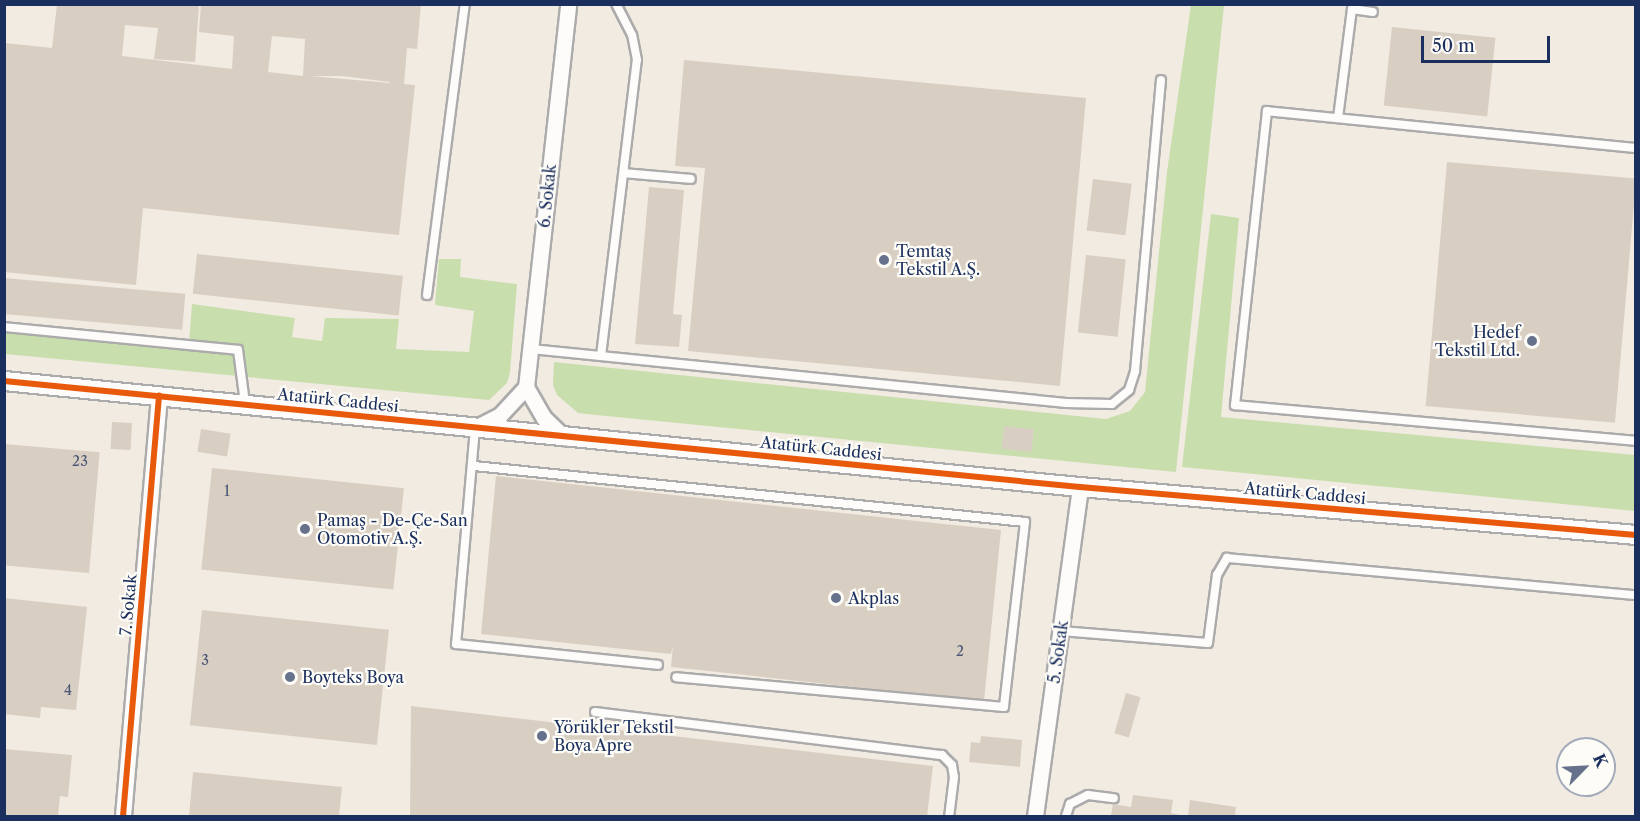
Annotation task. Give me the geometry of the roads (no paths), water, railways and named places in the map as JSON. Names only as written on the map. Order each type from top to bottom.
[{"type":"street","name":"6. Sokak","points":[[526,387],[568,4]]},
{"type":"street","name":"Atatürk Caddesi","points":[[4,381],[1080,487],[1635,535]]},
{"type":"street","points":[[475,428],[500,415],[526,387],[544,418],[564,437]]},
{"type":"street","name":"7. Sokak","points":[[123,816],[159,396]]},
{"type":"street","name":"5. Sokak","points":[[1035,816],[1080,487]]},
{"type":"lane","points":[[427,294],[465,4]]},
{"type":"lane","points":[[601,356],[637,60],[632,34],[616,4]]},
{"type":"lane","points":[[1338,118],[1352,9],[1373,12]]},
{"type":"lane","points":[[531,349],[1066,403],[1095,405],[1120,400],[1129,390],[1135,371],[1161,80]]},
{"type":"lane","points":[[1635,148],[1267,111],[1235,405],[1635,441]]},
{"type":"lane","points":[[624,173],[691,179]]},
{"type":"lane","points":[[4,327],[238,350],[245,403]]},
{"type":"lane","points":[[475,428],[474,466],[456,644],[658,665]]},
{"type":"lane","points":[[474,466],[1025,522],[1004,707],[676,677]]},
{"type":"lane","points":[[1061,631],[1208,643],[1217,575],[1227,558],[1635,595]]},
{"type":"lane","points":[[594,712],[942,755],[952,765],[954,777],[949,816]]},
{"type":"lane","points":[[1066,816],[1070,804],[1088,795],[1114,798]]},
{"type":"place","name":"Temtaş Tekstil A.Ş.","points":[[884,260]]},
{"type":"place","name":"Hedef Tekstil Ltd.","points":[[1532,341]]},
{"type":"place","name":"Pamaş - De-Çe-San Otomotiv A.Ş.","points":[[305,529]]},
{"type":"place","name":"Akplas","points":[[836,598]]},
{"type":"place","name":"Boyteks Boya","points":[[290,677]]},
{"type":"place","name":"Yörükler Tekstil Boya Apre","points":[[542,736]]}]
